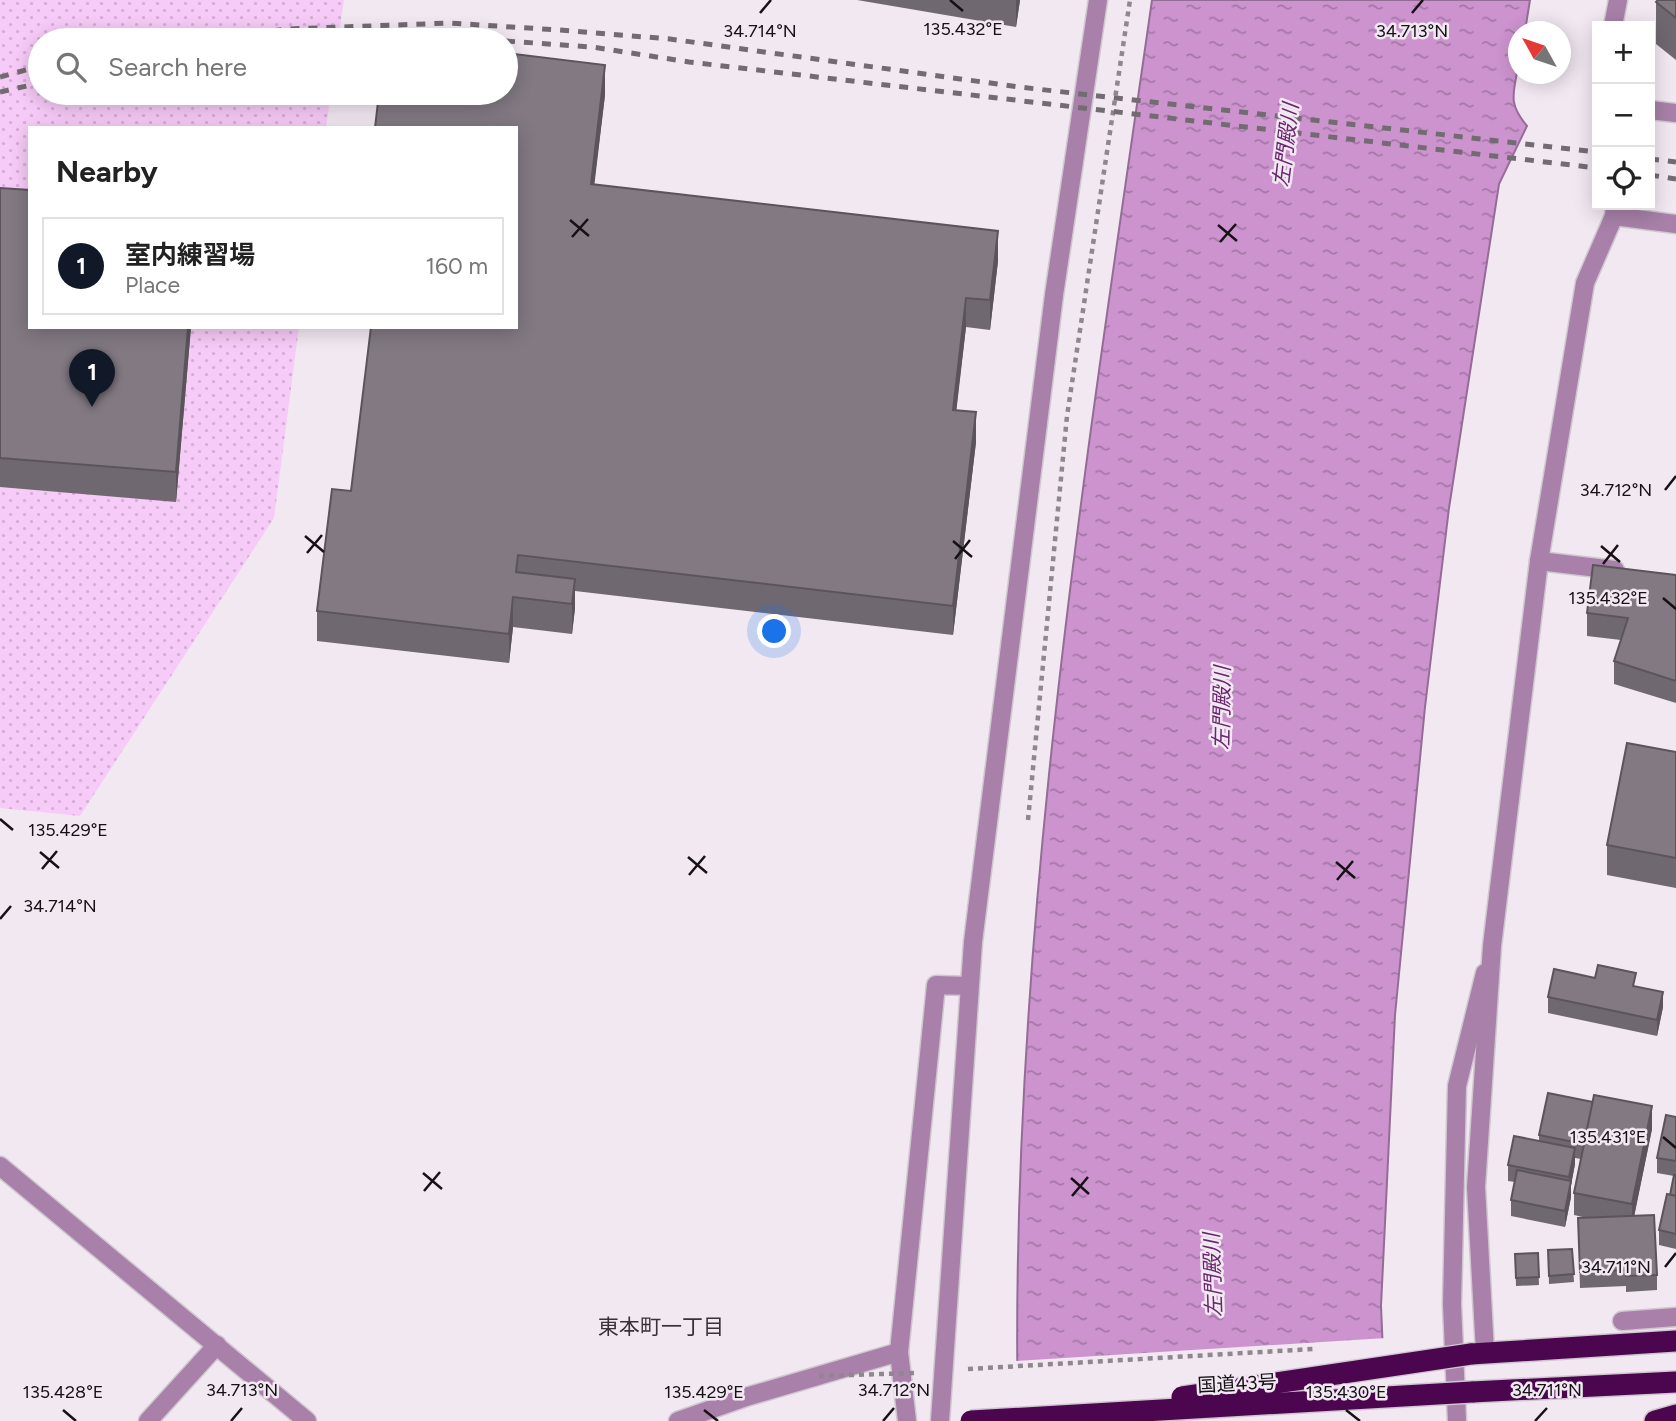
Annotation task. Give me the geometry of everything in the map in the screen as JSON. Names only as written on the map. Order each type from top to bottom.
[{"type":"highway","points":[[1045,1417],[1478,1353],[1676,1341]]},
{"type":"highway","name":"国道43号","points":[[969,1421],[1676,1382]]},
{"type":"highway","points":[[1655,1421],[1676,1415]]},
{"type":"street","points":[[940,1421],[970,986],[1054,295],[1098,0]]},
{"type":"street","points":[[1614,21],[1618,0]]},
{"type":"street","points":[[1655,111],[1676,113]]},
{"type":"street","points":[[1478,1353],[1476,1187],[1492,946],[1539,561],[1585,283],[1614,210],[1676,224]]},
{"type":"street","points":[[1539,561],[1635,572]]},
{"type":"street","points":[[1457,1421],[1452,1304],[1457,1086],[1492,946]]},
{"type":"street","points":[[906,1421],[899,1352],[936,985],[970,986]]},
{"type":"street","points":[[0,1166],[307,1421]]},
{"type":"street","points":[[1622,1321],[1676,1317]]},
{"type":"street","points":[[148,1421],[217,1345]]},
{"type":"street","points":[[678,1421],[899,1352]]},
{"type":"path","points":[[1028,820],[1067,416],[1130,0]]},
{"type":"path","points":[[968,1369],[1317,1349]]},
{"type":"path","points":[[819,1376],[914,1373]]},
{"type":"shaded area","points":[[0,0],[344,0],[340,28],[28,28],[28,105],[329,105],[326,126],[28,126],[28,329],[299,329],[274,518],[80,816],[0,808]]},
{"type":"water","name":"左門殿川","points":[[1152,0],[1530,0],[1527,21],[1508,21],[1508,84],[1515,84],[1514,104],[1527,126],[1499,184],[1449,508],[1425,707],[1395,1015],[1381,1306],[1386,1421],[1018,1421],[1018,1243],[1025,1064],[1038,886],[1056,708],[1101,353]]},
{"type":"pier","points":[[1386,1338],[1390,1421],[1015,1421],[1014,1361]]},
{"type":"building","points":[[1676,0],[1676,18],[1656,2]]},
{"type":"building","points":[[518,54],[605,65],[591,184],[998,231],[990,300],[966,298],[953,410],[976,412],[953,606],[518,555],[516,572],[575,579],[572,604],[513,597],[509,634],[317,611],[332,489],[351,491],[371,329],[518,329],[518,126],[375,126],[378,105],[518,105]]},
{"type":"building","points":[[0,188],[28,190],[28,329],[188,329],[176,472],[0,458]]},
{"type":"building","points":[[1593,565],[1676,575],[1676,681],[1614,661],[1628,618],[1587,613]]},
{"type":"building","points":[[1627,743],[1676,752],[1676,858],[1607,845]]},
{"type":"building","points":[[1598,965],[1636,973],[1633,986],[1663,992],[1657,1020],[1548,997],[1554,969],[1595,978]]},
{"type":"building","points":[[1548,1093],[1593,1102],[1584,1144],[1539,1135]]},
{"type":"building","points":[[1594,1095],[1652,1106],[1632,1204],[1574,1193]]},
{"type":"building","points":[[1666,1115],[1676,1117],[1676,1161],[1657,1158]]},
{"type":"building","points":[[1514,1136],[1575,1148],[1569,1177],[1508,1165]]},
{"type":"building","points":[[1517,1170],[1571,1181],[1565,1211],[1511,1200]]},
{"type":"building","points":[[1676,1175],[1676,1196],[1670,1195]]},
{"type":"building","points":[[1667,1194],[1676,1196],[1676,1234],[1659,1230]]},
{"type":"building","points":[[1654,1215],[1657,1275],[1626,1276],[1626,1270],[1580,1272],[1578,1218]]},
{"type":"building","points":[[1572,1249],[1574,1274],[1549,1276],[1548,1250]]},
{"type":"building","points":[[1538,1253],[1539,1277],[1516,1278],[1515,1254]]},
{"type":"railway","points":[[316,28],[449,23],[670,39],[1019,87],[1592,151]]},
{"type":"railway","points":[[518,42],[592,47],[689,62],[1592,167]]},
{"type":"railway","points":[[0,77],[28,69]]},
{"type":"railway","points":[[0,92],[28,86]]},
{"type":"railway","points":[[1655,160],[1676,162]]},
{"type":"railway","points":[[1655,176],[1676,179]]},
{"type":"place","name":"室内練習場","points":[[92,407]]},
{"type":"district","name":"東本町一丁目","points":[[661,1327]]}]
